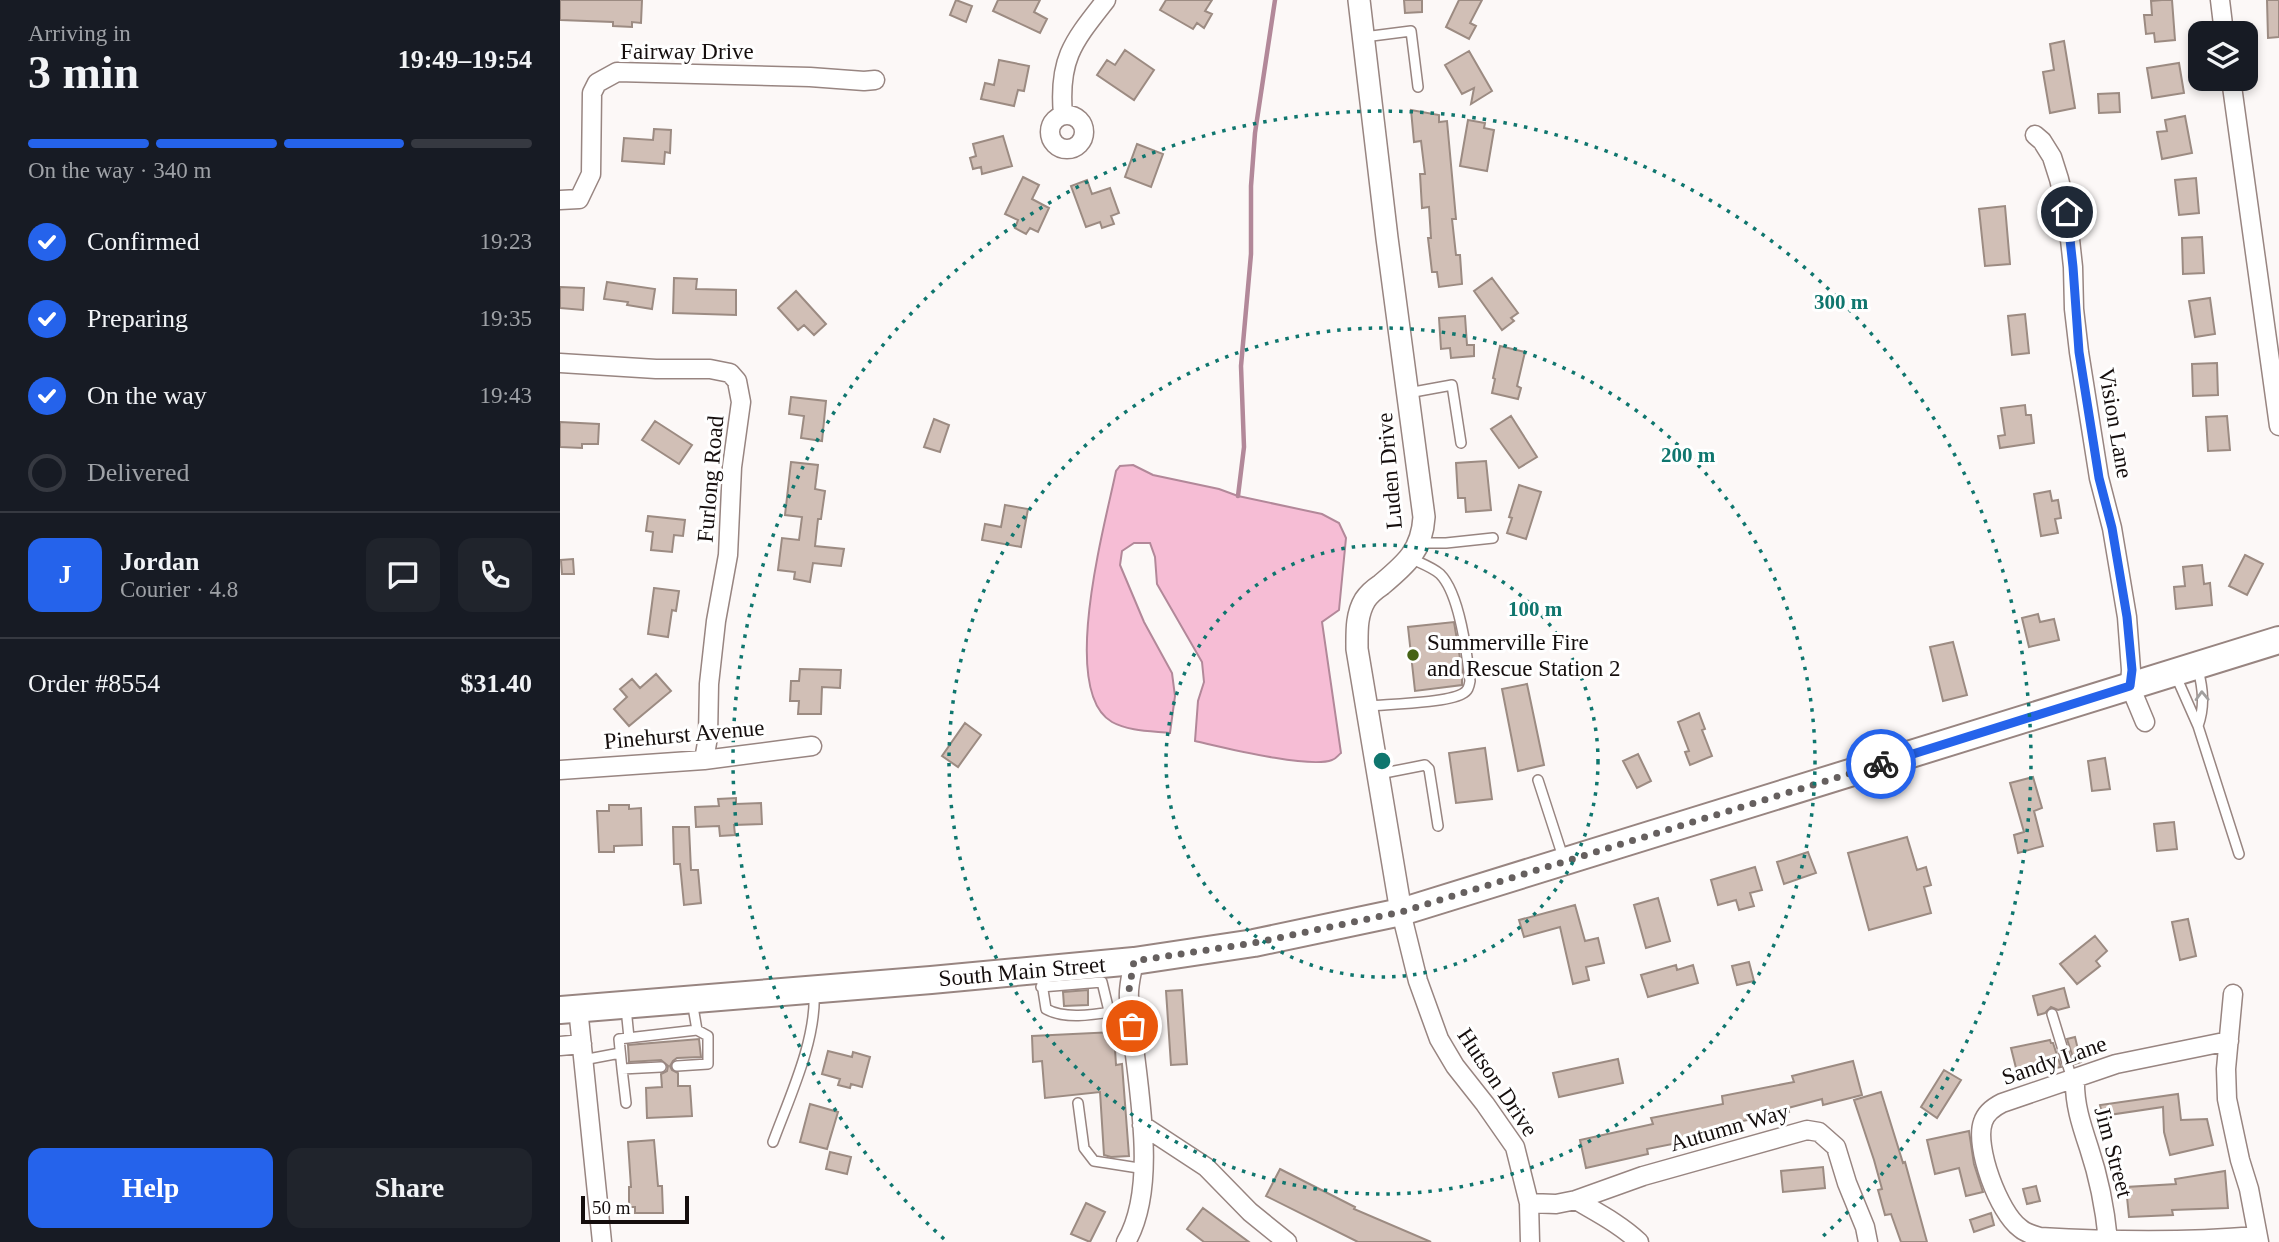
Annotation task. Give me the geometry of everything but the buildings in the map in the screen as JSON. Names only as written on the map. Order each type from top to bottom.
[{"type":"main road","name":"South Main Street","points":[[569,1009],[814,989],[1101,973],[1134,961],[1254,943],[1401,912],[2279,640]]},
{"type":"street","points":[[1063,115],[1062,74],[1068,55],[1076,38],[1106,0]]},
{"type":"street","name":"Luden Drive","points":[[1359,0],[1424,517],[1423,534],[1415,550],[1399,570],[1367,597],[1360,611],[1357,649],[1401,912]]},
{"type":"street","points":[[2220,0],[2223,21]]},
{"type":"street","name":"Fairway Drive","points":[[560,200],[579,199],[591,174],[592,93],[597,83],[617,72],[875,80]]},
{"type":"street","points":[[2233,91],[2279,426]]},
{"type":"street","name":"Vision Lane","points":[[2035,135],[2052,157],[2067,212],[2079,352],[2099,478],[2112,528],[2127,617],[2132,670],[2130,686],[2145,722]]},
{"type":"street","name":"Furlong Road","points":[[560,363],[656,369],[710,369],[730,373],[737,381],[741,402],[732,467],[728,555],[716,621],[709,684],[709,737],[704,760]]},
{"type":"street","name":"Pinehurst Avenue","points":[[560,770],[704,760],[812,746]]},
{"type":"street","name":"Hutson Drive","points":[[1401,912],[1418,981],[1439,1039],[1455,1066],[1510,1137],[1520,1161],[1529,1203],[1530,1242]]},
{"type":"street","points":[[1126,1242],[1137,1221],[1144,1169],[1128,996],[1134,961]]},
{"type":"street","points":[[2233,994],[2226,1069],[2230,1115],[2239,1160],[2249,1189],[2258,1239]]},
{"type":"street","points":[[569,1009],[582,1052],[602,1242]]},
{"type":"street","name":"Sandy Lane","points":[[2229,1041],[2139,1058],[2012,1098],[1993,1107],[1986,1115],[1981,1124],[1981,1145],[2005,1210],[2020,1228],[2040,1237],[2108,1240],[2258,1239]]},
{"type":"street","points":[[560,1046],[582,1052]]},
{"type":"street","name":"Jim Street","points":[[2073,1078],[2078,1115],[2102,1193],[2108,1240]]},
{"type":"street","points":[[1142,1125],[1206,1167],[1250,1212],[1287,1242]]},
{"type":"street","name":"Autumn Way","points":[[1529,1203],[1556,1204],[1576,1200],[1643,1177],[1807,1130],[1819,1132],[1830,1140],[1839,1154],[1868,1242]]},
{"type":"street","points":[[1576,1200],[1628,1231],[1639,1242]]},
{"type":"lane","points":[[1364,37],[1411,31],[1418,87]]},
{"type":"lane","points":[[1408,393],[1452,385],[1461,443]]},
{"type":"lane","points":[[1415,550],[1446,543],[1493,538]]},
{"type":"lane","points":[[1366,706],[1449,699],[1469,689],[1461,623],[1446,584],[1415,550]]},
{"type":"lane","points":[[2186,669],[2203,686],[2203,713],[2199,726]]},
{"type":"lane","points":[[2186,669],[2199,726],[2239,854]]},
{"type":"lane","points":[[1377,774],[1425,765],[1429,769],[1438,826]]},
{"type":"lane","points":[[1538,780],[1565,862]]},
{"type":"lane","points":[[1101,973],[1109,1011]]},
{"type":"lane","points":[[1041,978],[1046,1009],[1054,1014],[1072,1016],[1130,1009]]},
{"type":"lane","points":[[773,1142],[802,1062],[815,1009],[814,989]]},
{"type":"lane","points":[[692,999],[696,1030]]},
{"type":"lane","points":[[626,1005],[629,1038]]},
{"type":"lane","points":[[2052,1014],[2073,1078]]},
{"type":"lane","points":[[626,1103],[619,1039],[682,1036],[696,1030],[708,1036],[708,1064],[682,1063]]},
{"type":"lane","points":[[582,1052],[620,1053]]},
{"type":"lane","points":[[622,1069],[646,1065],[661,1067]]},
{"type":"lane","points":[[1078,1103],[1084,1148],[1094,1161],[1144,1169]]},
{"type":"shaded area","points":[[1133,465],[1153,475],[1322,514],[1339,523],[1346,538],[1339,610],[1322,622],[1341,753],[1335,759],[1321,762],[1286,760],[1195,741],[1198,701],[1204,682],[1202,662],[1157,584],[1155,557],[1150,543],[1134,543],[1122,551],[1120,565],[1144,622],[1172,673],[1175,696],[1170,733],[1118,725],[1096,704],[1088,677],[1087,642],[1096,564],[1116,471],[1120,466]]},
{"type":"waterway","points":[[1238,496],[1244,447],[1241,366],[1251,254],[1251,186],[1255,133],[1275,0]]},
{"type":"way so far","points":[[1132,1026],[1128,996],[1134,961],[1254,943],[1401,912],[1881,764]]},
{"type":"place","name":"Summerville Fire and Rescue Station 2","points":[[1413,655]]},
{"type":"route","points":[[1881,764],[2130,686],[2132,670],[2127,617],[2112,528],[2099,478],[2079,352],[2067,212]]}]
